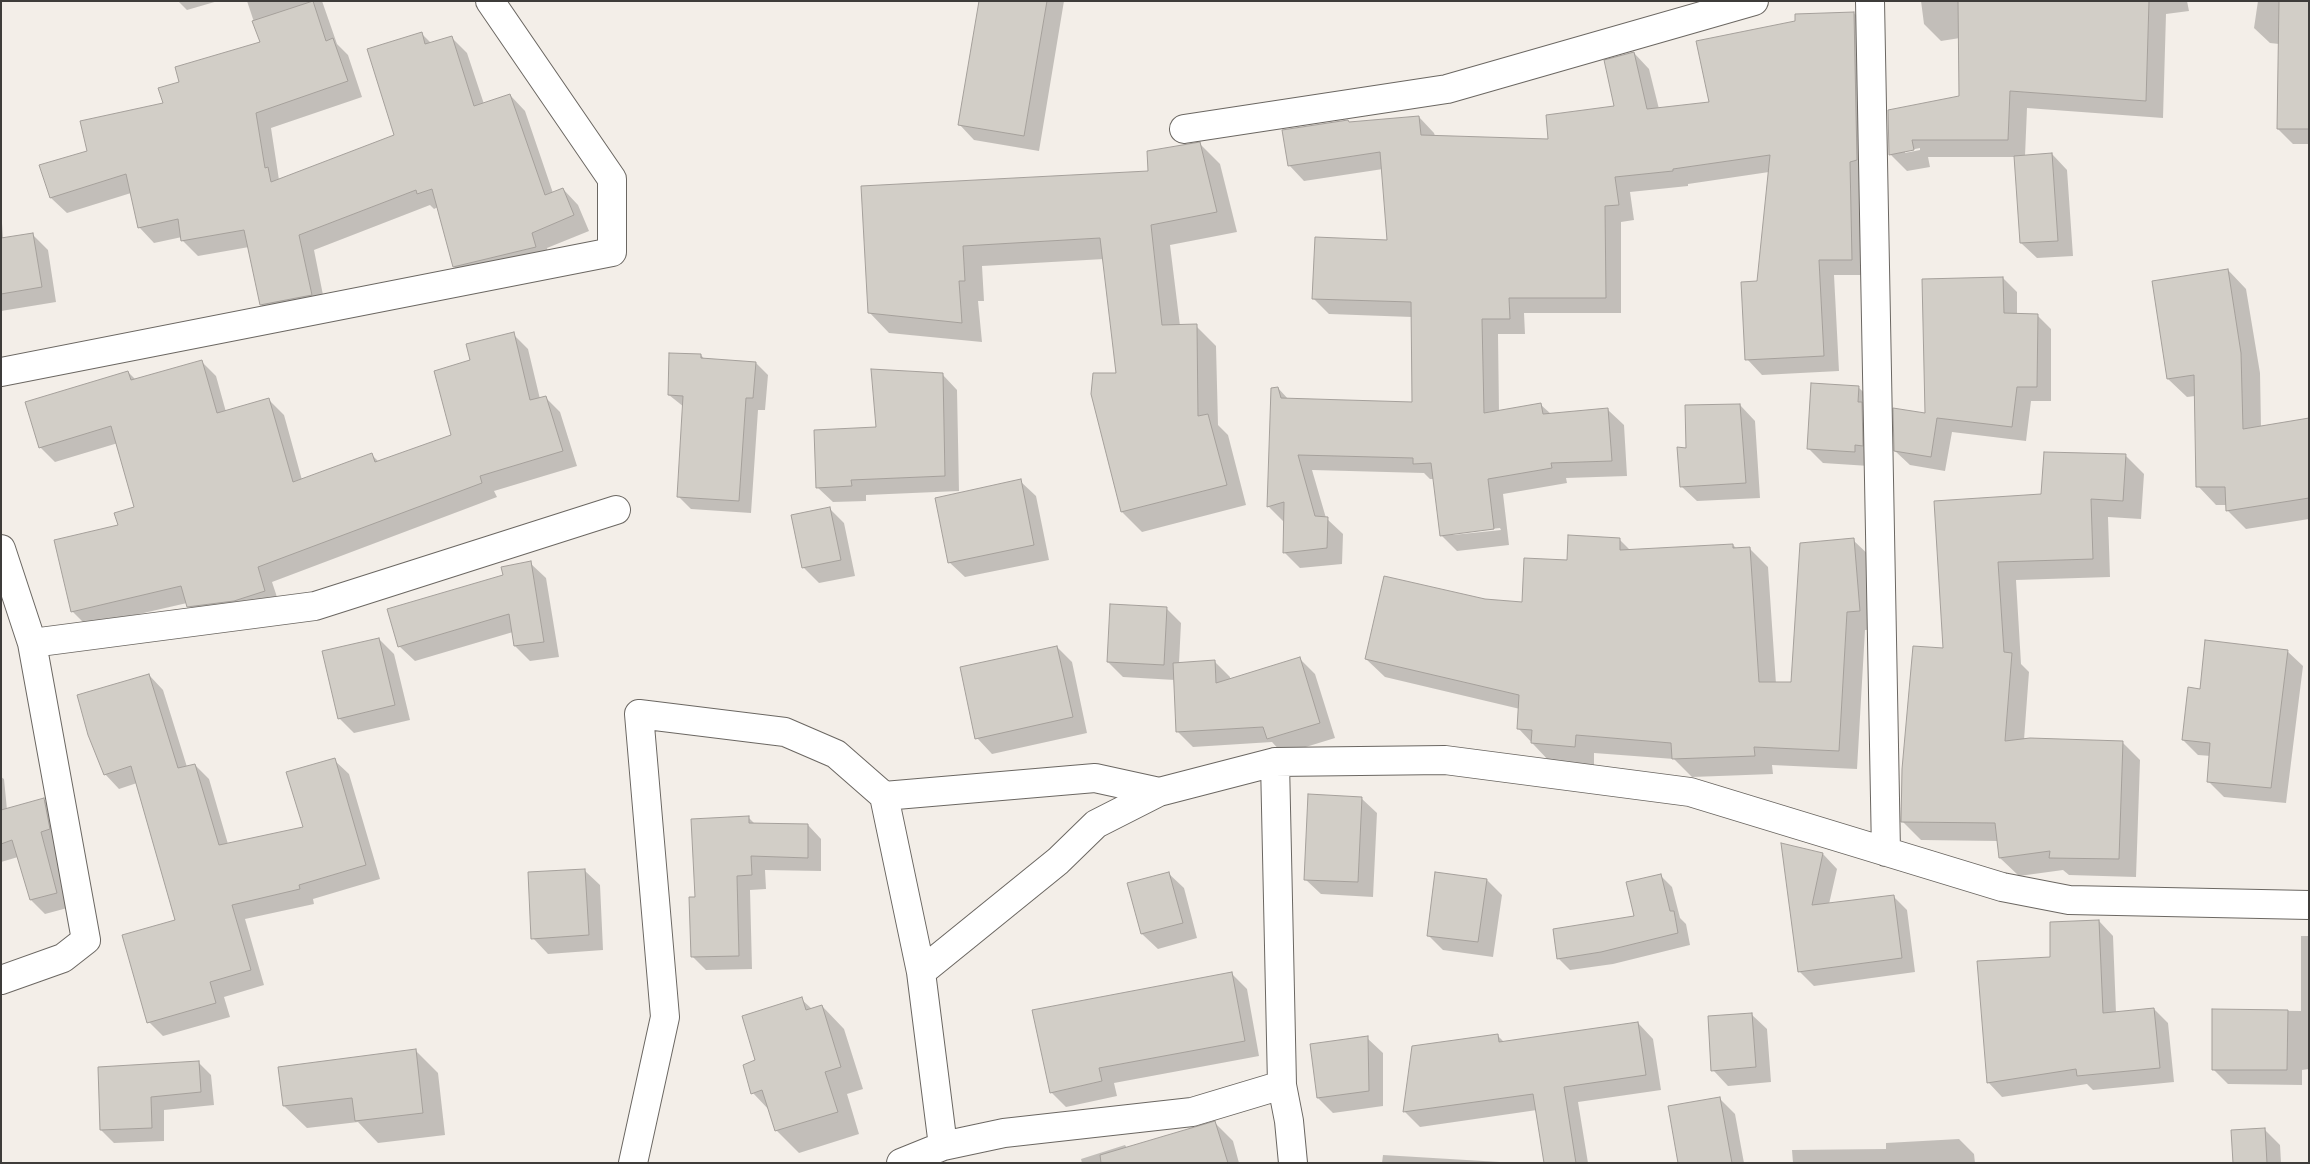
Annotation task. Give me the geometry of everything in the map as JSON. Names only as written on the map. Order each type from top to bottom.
[{"type":"street","points":[[1,372],[612,252],[612,179],[490,1]]},
{"type":"street","points":[[1184,129],[1447,89],[1754,1]]},
{"type":"street","points":[[1870,1],[1886,852]]},
{"type":"street","points":[[32,643],[316,606],[616,510]]},
{"type":"street","points":[[1,550],[32,643],[86,940],[64,958],[1,980]]},
{"type":"street","points":[[633,1163],[665,1017],[639,714],[785,732],[836,754],[884,796],[921,972],[943,1146]]},
{"type":"street","points":[[921,972],[1058,861],[1096,824],[1159,792],[1274,762],[1445,760],[1690,792],[2002,887],[2069,900],[2309,905]]},
{"type":"street","points":[[1274,762],[1282,1085],[1289,1121],[1293,1163]]},
{"type":"street","points":[[884,796],[1095,778],[1159,792]]},
{"type":"street","points":[[901,1163],[943,1146],[1004,1133],[1192,1112],[1282,1085]]},
{"type":"building","points":[[313,1],[326,41],[333,38],[348,81],[256,113],[265,168],[268,167],[271,182],[394,135],[367,49],[422,32],[425,44],[452,36],[474,106],[510,94],[545,195],[563,188],[574,215],[532,233],[536,247],[453,267],[432,189],[417,194],[416,190],[299,235],[312,295],[260,305],[244,230],[181,241],[178,219],[138,228],[126,174],[50,198],[39,165],[87,151],[80,121],[163,103],[158,88],[179,82],[175,67],[260,42],[252,21]]},
{"type":"building","points":[[979,1],[1047,1],[1024,136],[958,125]]},
{"type":"building","points":[[1958,1],[2149,1],[2146,101],[2010,91],[2008,140],[1912,140],[1914,150],[1889,155],[1888,110],[1959,96]]},
{"type":"building","points":[[2279,1],[2309,1],[2309,129],[2277,129]]},
{"type":"building","points":[[1854,12],[1857,160],[1850,162],[1852,260],[1819,260],[1824,356],[1745,360],[1741,282],[1757,281],[1770,155],[1673,169],[1673,171],[1615,177],[1619,205],[1605,206],[1606,298],[1509,298],[1510,319],[1482,319],[1484,413],[1541,403],[1543,414],[1608,408],[1612,461],[1551,463],[1552,468],[1488,479],[1494,529],[1440,536],[1431,463],[1413,464],[1413,458],[1298,455],[1315,516],[1328,517],[1327,548],[1283,553],[1284,502],[1267,507],[1271,388],[1278,387],[1281,398],[1412,402],[1411,302],[1312,299],[1315,237],[1387,240],[1380,152],[1288,166],[1282,130],[1348,120],[1349,122],[1419,116],[1421,135],[1548,139],[1546,115],[1614,106],[1604,60],[1634,52],[1647,109],[1709,102],[1696,41],[1795,21],[1795,14]]},
{"type":"building","points":[[1200,142],[1217,212],[1151,225],[1162,325],[1197,324],[1198,416],[1208,414],[1227,485],[1121,512],[1091,394],[1093,373],[1116,373],[1100,238],[963,246],[965,281],[959,281],[962,323],[868,313],[861,186],[1148,171],[1147,151]]},
{"type":"building","points":[[2052,153],[2058,241],[2020,243],[2014,156]]},
{"type":"building","points":[[33,233],[42,287],[1,294],[1,238]]},
{"type":"building","points":[[2228,269],[2241,353],[2243,429],[2309,418],[2309,498],[2226,511],[2225,487],[2196,487],[2194,375],[2167,379],[2152,281]]},
{"type":"building","points":[[2003,277],[2004,313],[2038,314],[2037,387],[2017,387],[2012,427],[1937,418],[1931,457],[1894,451],[1893,408],[1925,413],[1922,279]]},
{"type":"building","points":[[514,332],[530,400],[546,396],[563,451],[480,476],[482,483],[258,567],[265,591],[234,601],[187,607],[181,586],[71,612],[54,540],[118,525],[114,513],[134,507],[111,426],[39,448],[25,402],[128,371],[131,380],[202,360],[217,413],[269,398],[293,482],[372,453],[375,462],[451,435],[434,371],[470,360],[466,344]]},
{"type":"building","points":[[669,353],[701,354],[701,358],[756,362],[753,398],[746,398],[739,501],[677,497],[683,396],[668,395]]},
{"type":"building","points":[[871,369],[943,373],[945,476],[851,480],[852,486],[816,488],[814,430],[876,427]]},
{"type":"building","points":[[1811,383],[1859,386],[1858,402],[1862,402],[1863,446],[1855,445],[1855,452],[1807,449]]},
{"type":"building","points":[[1740,404],[1746,483],[1680,487],[1677,447],[1686,448],[1685,405]]},
{"type":"building","points":[[2044,452],[2126,454],[2123,501],[2091,499],[2093,559],[1998,562],[2004,652],[2012,653],[2005,741],[2030,738],[2123,741],[2119,859],[2049,858],[2050,851],[1999,858],[1995,823],[1901,822],[1902,769],[1913,646],[1943,648],[1934,501],[2041,494]]},
{"type":"building","points":[[1021,479],[1034,545],[948,563],[935,498]]},
{"type":"building","points":[[830,507],[841,560],[802,568],[791,515]]},
{"type":"building","points":[[1568,535],[1620,538],[1620,550],[1733,544],[1733,548],[1750,547],[1759,682],[1791,682],[1800,543],[1854,538],[1860,611],[1847,612],[1839,751],[1754,747],[1755,756],[1672,759],[1671,743],[1576,735],[1575,747],[1531,743],[1532,730],[1517,729],[1519,695],[1365,659],[1384,576],[1485,599],[1522,602],[1524,558],[1567,560]]},
{"type":"building","points":[[531,561],[544,642],[514,646],[509,614],[398,647],[387,609],[503,575],[501,567]]},
{"type":"building","points":[[1110,604],[1167,607],[1164,665],[1107,662]]},
{"type":"building","points":[[379,638],[395,705],[338,719],[322,651]]},
{"type":"building","points":[[2205,640],[2288,650],[2271,788],[2207,782],[2210,743],[2182,740],[2188,687],[2200,689]]},
{"type":"building","points":[[1057,646],[1073,717],[975,739],[960,667]]},
{"type":"building","points":[[1300,657],[1320,723],[1267,739],[1263,727],[1176,732],[1173,663],[1215,660],[1216,683]]},
{"type":"building","points":[[149,674],[178,768],[195,764],[219,845],[303,827],[286,772],[335,758],[366,865],[299,885],[300,889],[232,905],[251,970],[210,982],[216,1003],[147,1023],[122,935],[175,920],[131,766],[104,775],[88,735],[77,695]]},
{"type":"building","points":[[1308,794],[1362,797],[1358,882],[1304,880]]},
{"type":"building","points":[[44,798],[50,829],[41,832],[57,893],[30,900],[12,840],[1,844],[1,810]]},
{"type":"building","points":[[749,816],[749,823],[808,824],[808,858],[751,856],[752,875],[737,876],[739,956],[691,957],[689,897],[695,897],[691,819]]},
{"type":"building","points":[[1781,843],[1823,853],[1812,905],[1894,895],[1902,958],[1798,972]]},
{"type":"building","points":[[585,869],[589,935],[531,939],[528,872]]},
{"type":"building","points":[[1169,872],[1183,923],[1141,934],[1127,883]]},
{"type":"building","points":[[1435,872],[1487,879],[1478,942],[1427,936]]},
{"type":"building","points":[[1661,874],[1670,911],[1674,911],[1678,933],[1601,952],[1557,959],[1553,929],[1634,916],[1626,882]]},
{"type":"building","points":[[2099,920],[2103,1013],[2154,1008],[2160,1068],[2077,1076],[2076,1069],[1987,1083],[1977,961],[2050,957],[2050,922]]},
{"type":"building","points":[[1232,972],[1245,1041],[1099,1068],[1102,1081],[1050,1093],[1032,1010]]},
{"type":"building","points":[[802,997],[806,1010],[822,1005],[841,1067],[825,1072],[838,1112],[775,1131],[762,1090],[751,1094],[743,1065],[755,1060],[742,1016]]},
{"type":"building","points":[[2212,1009],[2288,1010],[2287,1070],[2212,1070]]},
{"type":"building","points":[[1752,1013],[1756,1067],[1711,1071],[1708,1016]]},
{"type":"building","points":[[1638,1022],[1646,1075],[1564,1087],[1576,1163],[1544,1163],[1533,1094],[1403,1112],[1412,1046],[1498,1034],[1499,1042]]},
{"type":"building","points":[[1368,1036],[1369,1091],[1317,1098],[1310,1044]]},
{"type":"building","points":[[416,1049],[423,1113],[355,1121],[352,1098],[283,1106],[278,1067]]},
{"type":"building","points":[[199,1061],[201,1092],[151,1097],[152,1128],[100,1130],[98,1067]]},
{"type":"building","points":[[1720,1097],[1732,1163],[1678,1163],[1668,1106]]},
{"type":"building","points":[[1215,1121],[1228,1163],[1101,1163],[1100,1155]]},
{"type":"building","points":[[2265,1128],[2267,1163],[2233,1163],[2231,1130]]}]
